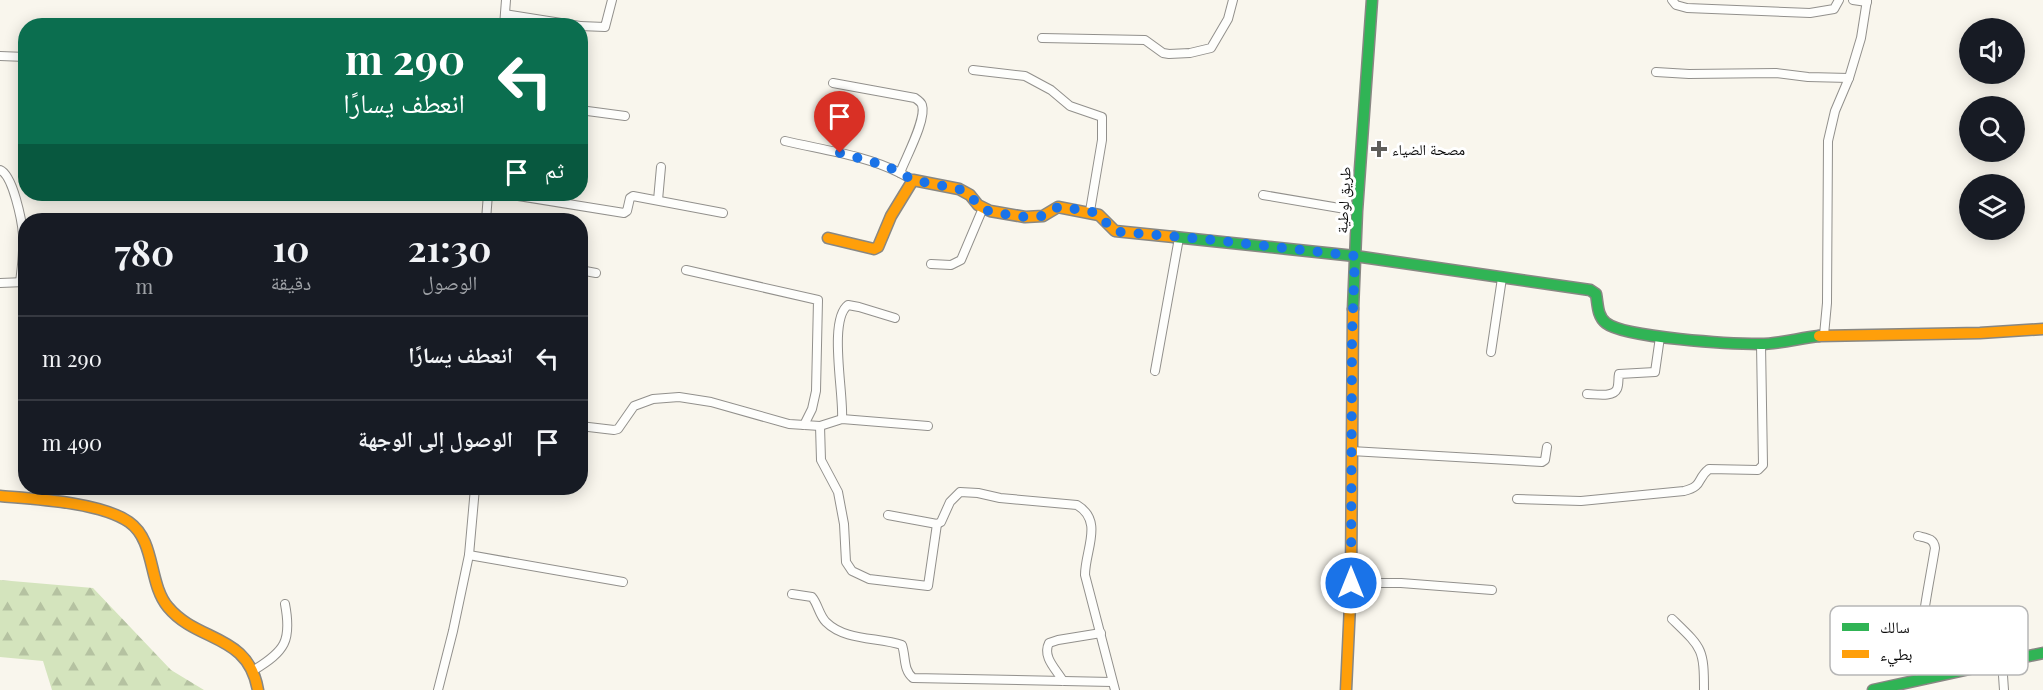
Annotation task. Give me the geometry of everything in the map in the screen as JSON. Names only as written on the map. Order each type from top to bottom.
[{"type":"street","points":[[505,18],[506,0]]},
{"type":"street","points":[[588,26],[605,27],[612,0]]},
{"type":"street","points":[[1042,38],[1145,40],[1163,53],[1190,53],[1211,48],[1228,19],[1233,0]]},
{"type":"street","name":"طريق لوطية","points":[[1346,690],[1351,583],[1352,335],[1372,0]]},
{"type":"street","points":[[1672,0],[1676,5],[1687,8],[1810,13],[1834,9],[1839,0]]},
{"type":"street","points":[[1824,334],[1827,303],[1828,141],[1835,111],[1849,78],[1861,38],[1867,1],[1853,0]]},
{"type":"street","points":[[505,14],[530,18]]},
{"type":"street","points":[[0,56],[18,57]]},
{"type":"street","points":[[973,70],[1025,76],[1051,90],[1070,106],[1102,117],[1102,140],[1090,211]]},
{"type":"street","points":[[1656,72],[1849,78]]},
{"type":"street","points":[[833,83],[915,98],[921,103],[923,106],[921,119],[900,173]]},
{"type":"street","points":[[588,111],[626,116]]},
{"type":"street","points":[[785,141],[887,166],[913,180],[959,189],[990,212],[1025,217],[1043,216],[1058,207],[1090,211],[1099,215],[1114,231],[1355,256],[1592,290],[1596,294],[1599,314],[1607,324],[1633,333],[1761,344],[1824,334],[1879,336],[2043,329]]},
{"type":"street","points":[[658,200],[661,167]]},
{"type":"street","points":[[0,170],[4,171],[10,180],[19,213]]},
{"type":"street","points":[[828,238],[874,249],[878,247],[891,216],[913,180]]},
{"type":"street","points":[[1263,195],[1358,211]]},
{"type":"street","points":[[549,201],[624,213],[633,196],[723,213]]},
{"type":"street","points":[[931,264],[951,265],[961,260],[983,208]]},
{"type":"street","points":[[1155,370],[1179,238]]},
{"type":"street","points":[[686,270],[818,300],[816,391],[812,409],[804,425]]},
{"type":"street","points":[[588,272],[596,273]]},
{"type":"street","points":[[1491,352],[1502,278]]},
{"type":"street","points":[[0,283],[18,282]]},
{"type":"street","points":[[842,419],[843,403],[838,343],[839,318],[843,310],[848,305],[895,318]]},
{"type":"street","points":[[1587,394],[1605,395],[1614,392],[1617,388],[1619,374],[1655,372],[1660,337]]},
{"type":"street","points":[[1517,500],[1581,501],[1683,491],[1694,489],[1709,469],[1758,470],[1763,465],[1761,344]]},
{"type":"street","points":[[588,427],[618,429],[634,406],[653,399],[680,396],[711,402],[773,421],[804,425],[820,426],[842,419],[928,426]]},
{"type":"street","points":[[792,594],[812,597],[824,621],[835,629],[854,636],[902,645],[905,666],[914,678],[1063,681],[1113,686],[1085,575],[1085,563],[1091,541],[1091,521],[1086,511],[1077,505],[960,492],[950,502],[941,522],[937,524],[928,586],[869,579],[852,571],[846,562],[844,524],[838,492],[821,460],[820,426]]},
{"type":"street","points":[[1351,451],[1542,462],[1545,460],[1547,447]]},
{"type":"street","points":[[438,690],[469,555],[474,495]]},
{"type":"street","points":[[0,496],[104,511],[130,523],[144,542],[154,581],[166,605],[178,618],[238,650],[254,670],[258,690]]},
{"type":"street","points":[[888,515],[937,524]]},
{"type":"street","points":[[1918,536],[1930,538],[1935,548],[1925,606]]},
{"type":"street","points":[[469,555],[624,582]]},
{"type":"street","points":[[1351,583],[1401,583],[1492,590]]},
{"type":"street","points":[[254,670],[270,660],[284,645],[289,624],[285,604]]},
{"type":"street","points":[[1672,619],[1700,648],[1704,660],[1704,690]]},
{"type":"street","points":[[1063,681],[1047,657],[1049,643],[1101,633]]},
{"type":"street","points":[[2028,656],[2043,653]]},
{"type":"street","points":[[1921,675],[1921,680]]},
{"type":"street","points":[[1873,690],[1942,675]]},
{"type":"street","points":[[2003,675],[2004,690]]},
{"type":"green space","points":[[0,580],[93,588],[171,670],[204,690],[52,690],[43,661],[0,657]]},
{"type":"traffic: fast","points":[[1353,309],[1357,211],[1372,0]]},
{"type":"traffic: fast","points":[[1174,237],[1355,256],[1590,290],[1596,294],[1599,313],[1606,323],[1634,333],[1704,341],[1760,344],[1819,336]]},
{"type":"traffic: fast","points":[[2028,656],[2043,653]]},
{"type":"traffic: fast","points":[[1873,690],[1942,675]]},
{"type":"traffic: slow","points":[[828,238],[874,249],[878,247],[891,216],[913,180],[959,189],[970,195],[978,205],[990,211],[1025,217],[1043,216],[1058,207],[1099,215],[1115,231],[1174,237]]},
{"type":"traffic: slow","points":[[1346,690],[1351,583],[1353,309]]},
{"type":"traffic: slow","points":[[1819,336],[1980,333],[2043,329]]},
{"type":"traffic: slow","points":[[0,496],[85,506],[117,515],[129,522],[144,540],[157,586],[168,607],[180,619],[233,648],[244,658],[258,690]]},
{"type":"place","name":"مصحة الضياء","points":[[1379,149]]},
{"type":"route","points":[[840,153],[887,166],[913,180],[959,189],[990,212],[1025,217],[1043,216],[1058,207],[1090,211],[1099,215],[1114,231],[1120,232],[1355,256],[1352,335],[1351,583]]}]
